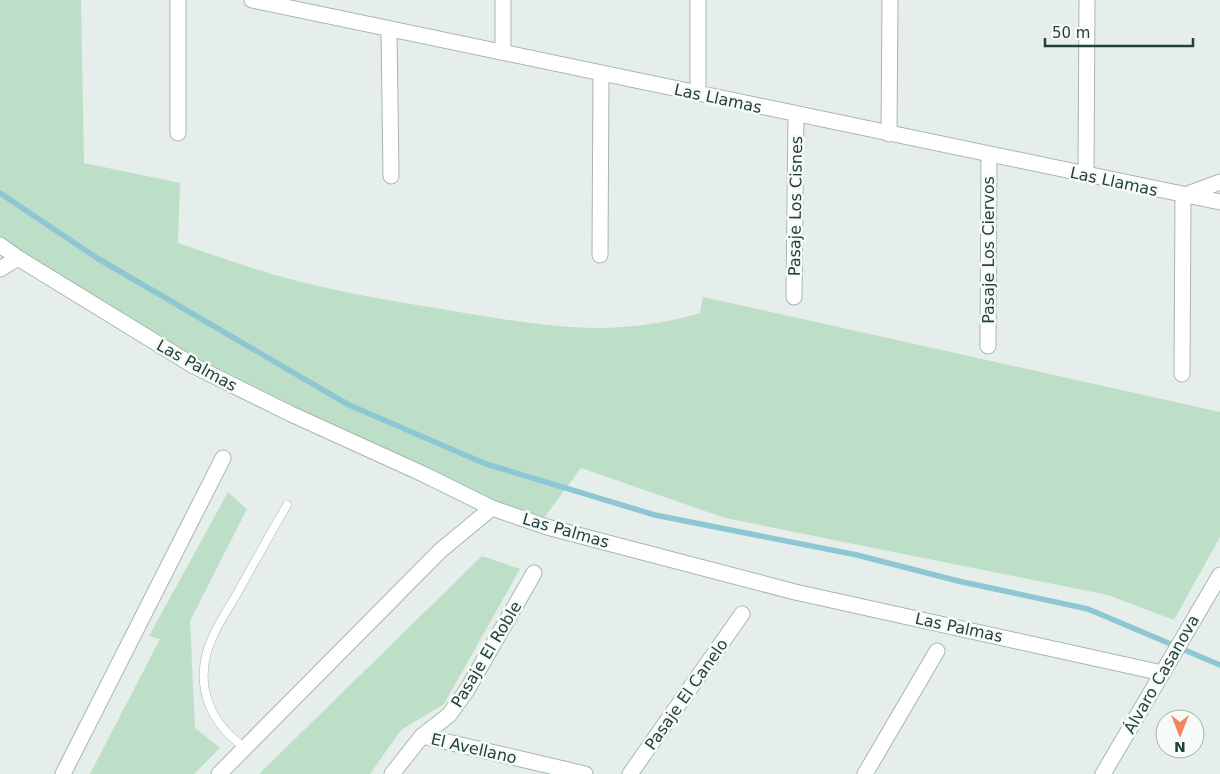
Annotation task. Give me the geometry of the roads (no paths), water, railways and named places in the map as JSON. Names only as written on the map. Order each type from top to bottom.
[{"type":"street","points":[[178,0],[178,133]]},
{"type":"street","name":"Las Llamas","points":[[252,0],[300,5],[389,29],[1220,202]]},
{"type":"street","points":[[503,0],[503,52]]},
{"type":"street","points":[[698,0],[698,93]]},
{"type":"street","points":[[889,134],[890,0]]},
{"type":"street","points":[[1086,175],[1087,0]]},
{"type":"street","points":[[389,29],[391,176]]},
{"type":"street","points":[[600,255],[601,73]]},
{"type":"street","name":"Pasaje Los Cisnes","points":[[794,297],[796,114]]},
{"type":"street","name":"Pasaje Los Ciervos","points":[[988,346],[989,154]]},
{"type":"street","points":[[1182,374],[1184,195],[1220,182]]},
{"type":"street","name":"Las Palmas","points":[[0,245],[18,258],[194,366],[291,414],[492,508],[547,527],[795,592],[1162,672]]},
{"type":"street","points":[[0,269],[18,258]]},
{"type":"street","points":[[63,774],[223,458]]},
{"type":"street","points":[[219,774],[441,550],[492,508]]},
{"type":"street","name":"Pasaje El Roble","points":[[392,774],[422,736],[449,715],[534,573]]},
{"type":"street","name":"Álvaro Casanova","points":[[1103,774],[1220,575]]},
{"type":"street","name":"Pasaje El Canelo","points":[[630,774],[742,614]]},
{"type":"street","points":[[865,774],[937,651]]},
{"type":"street","name":"El Avellano","points":[[422,736],[585,774]]},
{"type":"lane","points":[[244,747],[233,739],[214,718],[205,692],[204,665],[211,640],[287,505]]},
{"type":"waterway","points":[[0,193],[97,258],[349,405],[486,464],[655,515],[857,555],[958,581],[1088,609],[1220,665]]}]
